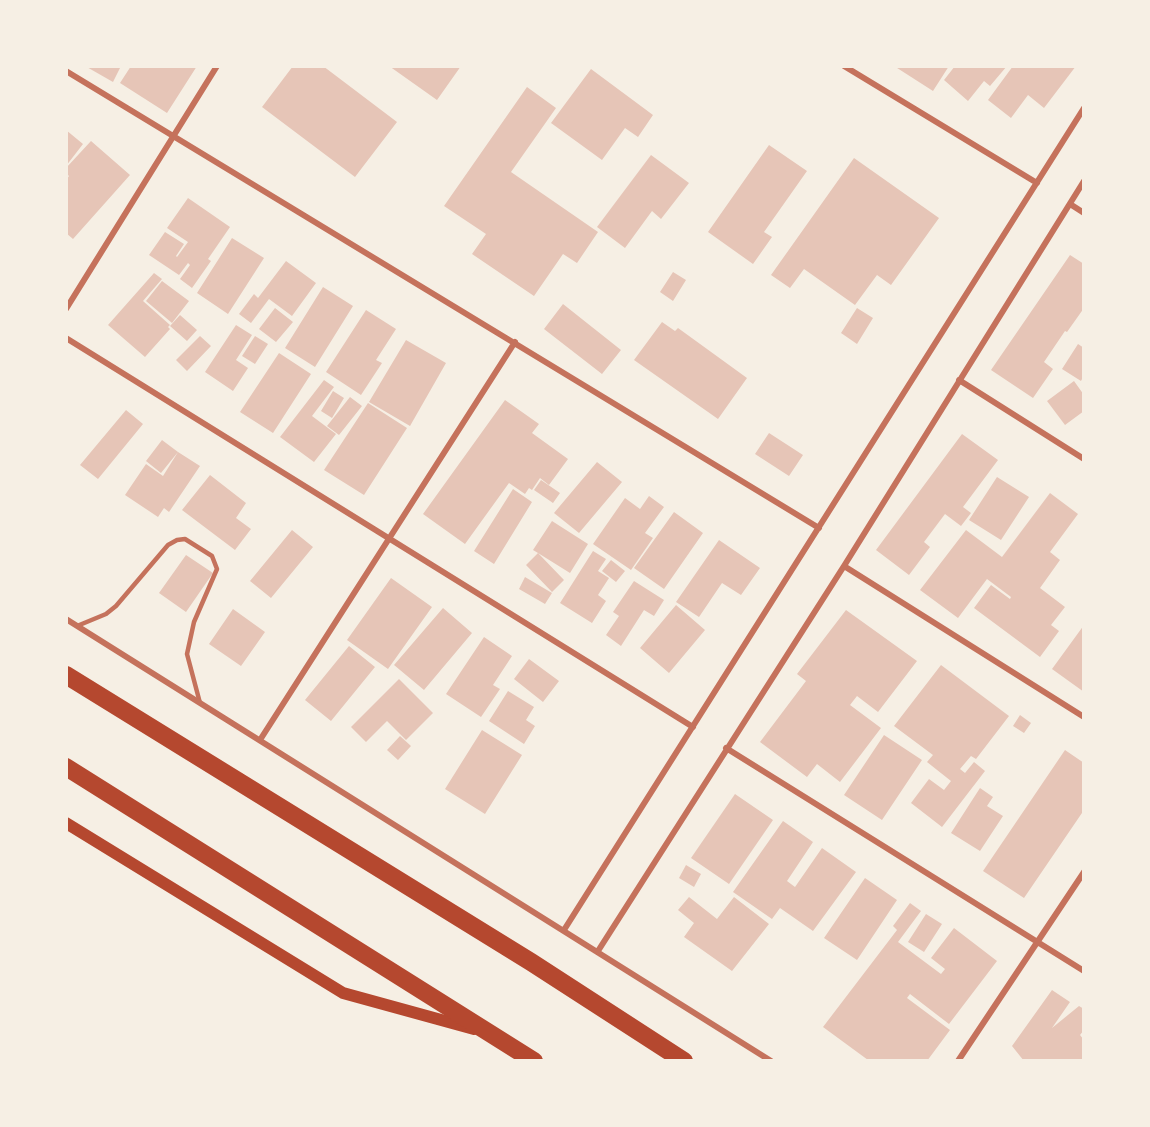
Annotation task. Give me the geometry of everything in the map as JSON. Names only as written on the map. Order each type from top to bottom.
[{"type":"highway","points":[[66,675],[531,962],[684,1061]]},
{"type":"highway","points":[[66,767],[534,1061]]},
{"type":"main road","points":[[66,823],[343,993],[493,1034]]},
{"type":"street","points":[[66,309],[217,66]]},
{"type":"street","points":[[844,66],[1037,183]]},
{"type":"street","points":[[66,71],[819,528]]},
{"type":"street","points":[[564,930],[1084,108]]},
{"type":"street","points":[[598,951],[844,566],[1084,181]]},
{"type":"street","points":[[1070,204],[1084,213]]},
{"type":"street","points":[[66,338],[693,727]]},
{"type":"street","points":[[260,740],[387,538],[515,342]]},
{"type":"street","points":[[959,380],[1084,459]]},
{"type":"street","points":[[844,566],[1084,717]]},
{"type":"street","points":[[66,619],[771,1061]]},
{"type":"street","points":[[726,748],[1084,970]]},
{"type":"street","points":[[958,1061],[1084,872]]},
{"type":"lane","points":[[77,626],[106,614],[116,606],[168,545],[185,539],[212,556],[217,569],[194,622],[187,654],[200,703]]},
{"type":"building","points":[[85,66],[121,66],[113,82]]},
{"type":"building","points":[[131,66],[197,66],[167,113],[120,83]]},
{"type":"building","points":[[293,66],[323,66],[397,122],[355,177],[262,107]]},
{"type":"building","points":[[389,66],[461,66],[437,100]]},
{"type":"building","points":[[894,66],[949,66],[933,91]]},
{"type":"building","points":[[955,66],[1007,66],[990,86],[984,81],[968,101],[944,80]]},
{"type":"building","points":[[1013,66],[1076,66],[1044,108],[1028,95],[1011,118],[988,100]]},
{"type":"building","points":[[591,69],[653,115],[638,137],[625,128],[602,160],[551,123]]},
{"type":"building","points":[[527,87],[556,108],[511,172],[598,232],[577,263],[563,254],[534,296],[472,254],[486,234],[444,206]]},
{"type":"building","points":[[66,130],[83,144],[66,166]]},
{"type":"building","points":[[91,141],[130,175],[73,239],[66,233],[66,180],[69,176],[66,168]]},
{"type":"building","points":[[769,145],[807,171],[764,232],[772,237],[753,264],[708,232]]},
{"type":"building","points":[[651,155],[689,183],[661,219],[652,211],[625,248],[597,227]]},
{"type":"building","points":[[854,158],[939,218],[891,285],[877,275],[855,305],[804,269],[790,288],[771,275]]},
{"type":"building","points":[[188,198],[230,227],[208,259],[211,261],[192,288],[180,279],[190,265],[188,263],[179,275],[149,255],[165,232],[184,244],[177,257],[188,242],[167,228]]},
{"type":"building","points":[[232,238],[264,258],[228,314],[197,293]]},
{"type":"building","points":[[1070,255],[1084,264],[1084,308],[1044,362],[1053,369],[1033,398],[991,370]]},
{"type":"building","points":[[286,261],[316,283],[292,316],[269,299],[251,323],[239,314],[254,294],[258,298]]},
{"type":"building","points":[[673,272],[686,280],[673,301],[660,292]]},
{"type":"building","points":[[154,273],[162,279],[143,301],[170,325],[168,327],[170,329],[145,357],[108,325]]},
{"type":"building","points":[[162,281],[189,301],[172,323],[146,301]]},
{"type":"building","points":[[323,287],[353,306],[315,367],[285,348]]},
{"type":"building","points":[[563,304],[621,350],[602,374],[544,329]]},
{"type":"building","points":[[275,308],[293,322],[276,342],[259,329]]},
{"type":"building","points":[[857,308],[873,318],[857,344],[841,333]]},
{"type":"building","points":[[366,310],[396,329],[376,360],[382,363],[361,395],[326,372]]},
{"type":"building","points":[[180,315],[197,330],[187,341],[170,326]]},
{"type":"building","points":[[662,322],[675,331],[678,328],[747,378],[718,419],[634,360]]},
{"type":"building","points":[[236,325],[252,335],[236,360],[248,368],[233,391],[205,372]]},
{"type":"building","points":[[200,336],[211,346],[187,371],[176,360]]},
{"type":"building","points":[[255,336],[268,344],[255,364],[242,356]]},
{"type":"building","points":[[406,340],[446,363],[410,426],[369,402]]},
{"type":"building","points":[[1078,344],[1084,348],[1084,375],[1081,381],[1062,369]]},
{"type":"building","points":[[279,353],[311,374],[273,433],[240,412]]},
{"type":"building","points":[[324,380],[334,387],[312,416],[336,434],[314,462],[280,437]]},
{"type":"building","points":[[1074,381],[1084,395],[1084,411],[1065,425],[1047,401]]},
{"type":"building","points":[[333,391],[344,398],[332,418],[321,411]]},
{"type":"building","points":[[350,397],[362,406],[339,435],[327,426]]},
{"type":"building","points":[[505,400],[539,424],[532,433],[568,459],[549,485],[540,478],[532,490],[529,488],[525,494],[509,483],[465,544],[423,514]]},
{"type":"building","points":[[368,403],[407,428],[364,495],[324,470]]},
{"type":"building","points":[[126,410],[143,424],[98,479],[80,465]]},
{"type":"building","points":[[769,433],[803,455],[789,476],[755,454]]},
{"type":"building","points":[[962,434],[998,460],[963,507],[971,513],[961,526],[945,514],[924,542],[930,547],[909,575],[876,550]]},
{"type":"building","points":[[162,440],[178,452],[161,473],[146,461]]},
{"type":"building","points":[[178,452],[200,466],[169,512],[164,508],[158,517],[125,495],[146,464],[163,476]]},
{"type":"building","points":[[597,462],[622,482],[579,533],[554,513]]},
{"type":"building","points":[[210,475],[246,503],[236,518],[251,529],[235,550],[182,510]]},
{"type":"building","points":[[997,477],[1029,497],[1001,540],[969,520]]},
{"type":"building","points":[[541,480],[560,493],[553,503],[534,490]]},
{"type":"building","points":[[513,489],[532,502],[494,564],[474,551]]},
{"type":"building","points":[[1050,493],[1078,514],[1050,552],[1060,560],[1040,588],[1065,607],[1051,625],[1059,631],[1040,657],[974,608],[991,585],[1010,599],[1011,597],[987,579],[958,618],[920,590],[966,530],[1002,557]]},
{"type":"building","points":[[649,496],[664,507],[645,533],[653,538],[631,570],[593,544],[625,498],[640,509]]},
{"type":"building","points":[[674,512],[703,533],[664,589],[634,568]]},
{"type":"building","points":[[552,521],[588,544],[570,573],[533,550]]},
{"type":"building","points":[[292,530],[313,547],[271,598],[250,581]]},
{"type":"building","points":[[719,540],[760,568],[741,595],[722,583],[699,617],[676,602]]},
{"type":"building","points":[[593,551],[606,559],[598,571],[609,578],[598,595],[606,601],[592,623],[560,603]]},
{"type":"building","points":[[538,553],[564,580],[552,592],[526,565]]},
{"type":"building","points":[[186,555],[213,573],[186,612],[159,593]]},
{"type":"building","points":[[611,560],[625,571],[616,582],[602,571]]},
{"type":"building","points":[[525,577],[552,593],[545,604],[519,589]]},
{"type":"building","points":[[391,578],[432,607],[388,669],[347,640]]},
{"type":"building","points":[[634,581],[664,600],[654,616],[644,610],[621,646],[606,635],[619,616],[613,612]]},
{"type":"building","points":[[676,605],[705,630],[669,673],[640,648]]},
{"type":"building","points":[[443,608],[472,633],[424,690],[394,665]]},
{"type":"building","points":[[233,609],[265,632],[241,666],[209,644]]},
{"type":"building","points":[[846,610],[917,661],[878,712],[857,696],[850,705],[881,728],[840,782],[817,764],[807,777],[760,742],[806,681],[797,674]]},
{"type":"building","points":[[1084,625],[1084,692],[1052,669]]},
{"type":"building","points":[[484,637],[512,656],[493,685],[500,689],[481,717],[446,694]]},
{"type":"building","points":[[349,646],[375,667],[331,721],[305,700]]},
{"type":"building","points":[[529,659],[559,681],[543,702],[514,679]]},
{"type":"building","points":[[941,665],[1009,716],[976,759],[971,756],[960,769],[965,773],[974,762],[985,771],[942,827],[911,803],[929,779],[944,790],[951,781],[927,762],[933,755],[894,726]]},
{"type":"building","points":[[399,679],[433,713],[406,740],[387,721],[366,742],[351,727]]},
{"type":"building","points":[[508,691],[534,707],[526,720],[535,726],[524,744],[489,721]]},
{"type":"building","points":[[1020,715],[1031,723],[1024,733],[1013,726]]},
{"type":"building","points":[[482,730],[522,755],[485,814],[445,789]]},
{"type":"building","points":[[884,735],[922,760],[882,820],[844,795]]},
{"type":"building","points":[[400,736],[411,746],[398,760],[387,750]]},
{"type":"building","points":[[1065,750],[1084,763],[1084,810],[1024,898],[983,871]]},
{"type":"building","points":[[980,788],[993,797],[987,806],[1003,816],[980,851],[951,833]]},
{"type":"building","points":[[735,794],[773,820],[729,884],[691,858]]},
{"type":"building","points":[[783,821],[813,842],[787,881],[795,887],[822,848],[856,872],[813,931],[780,908],[772,919],[733,892]]},
{"type":"building","points":[[686,865],[701,874],[694,887],[679,878]]},
{"type":"building","points":[[865,878],[897,900],[857,960],[824,938]]},
{"type":"building","points":[[689,897],[717,919],[734,897],[769,924],[732,971],[684,937],[694,923],[678,910]]},
{"type":"building","points":[[910,903],[921,911],[898,942],[941,974],[945,969],[931,958],[954,928],[997,961],[949,1024],[910,994],[907,998],[950,1030],[927,1061],[868,1060],[823,1027],[897,930],[893,926]]},
{"type":"building","points":[[926,914],[942,924],[924,952],[908,942]]},
{"type":"building","points":[[1052,990],[1070,1002],[1052,1028],[1079,1006],[1084,1009],[1084,1030],[1080,1035],[1084,1040],[1084,1061],[1024,1061],[1012,1046]]}]
